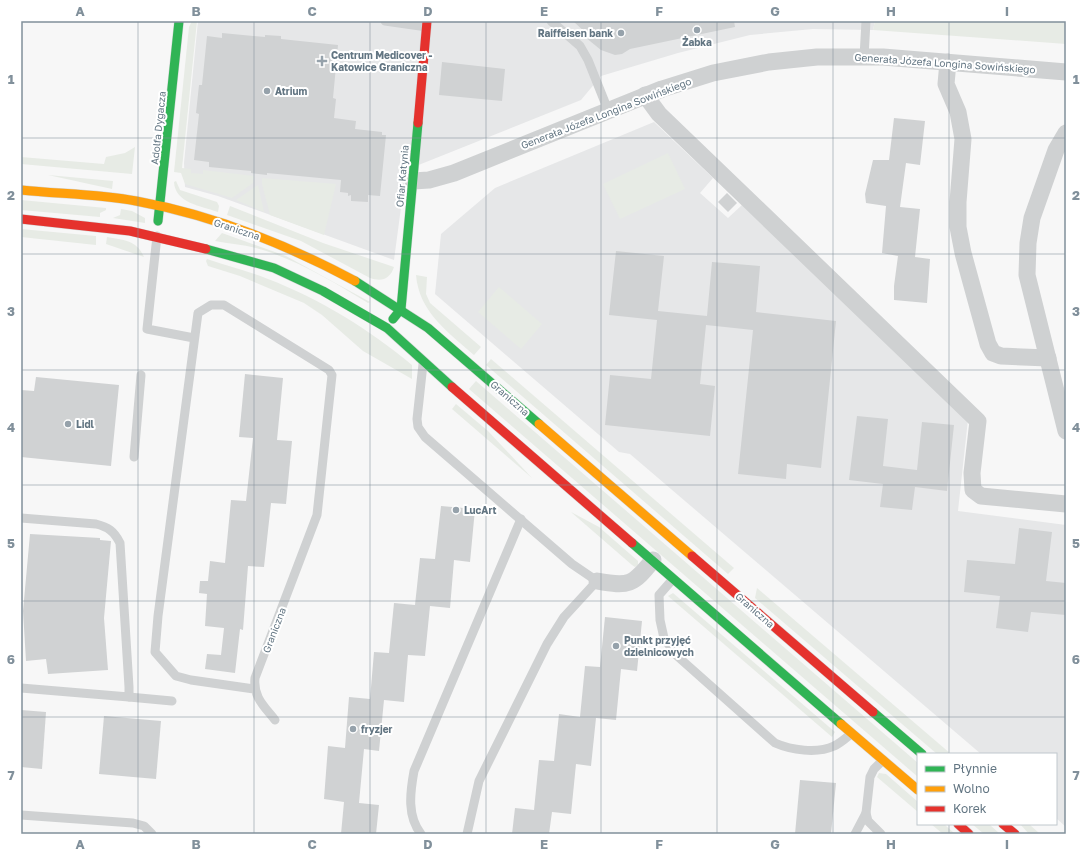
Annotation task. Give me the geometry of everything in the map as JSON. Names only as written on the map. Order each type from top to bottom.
[{"type":"street","name":"Adolfa Dygacza","points":[[157,236],[179,21]]},
{"type":"street","name":"Ofiar Katynia","points":[[401,309],[427,24]]},
{"type":"street","name":"Generała Józefa Longina Sowińskiego","points":[[413,181],[430,180],[448,175],[646,95],[714,73],[768,62],[817,57],[864,57],[948,62],[1066,72]]},
{"type":"street","points":[[948,62],[946,84],[958,112],[963,139],[958,202],[958,227],[963,253],[988,344],[993,353],[1001,356],[1048,358]]},
{"type":"street","points":[[646,95],[659,114],[978,421],[972,473],[973,490],[980,496],[1066,504]]},
{"type":"street","points":[[1066,133],[1056,150],[1032,218],[1028,243],[1027,275],[1066,430]]},
{"type":"street","name":"Graniczna","points":[[21,190],[115,198],[160,206],[231,226],[293,249],[341,273],[401,309],[428,328],[475,368],[921,753]]},
{"type":"street","points":[[21,219],[103,227],[157,236],[286,272],[323,291],[386,328],[423,362],[917,789]]},
{"type":"street","points":[[386,328],[401,309]]},
{"type":"street","points":[[597,581],[615,584],[628,583],[639,578],[653,560]]},
{"type":"street","points":[[959,825],[969,834]]},
{"type":"street","points":[[1004,825],[1015,834]]},
{"type":"lane","points":[[385,21],[427,24]]},
{"type":"lane","points":[[551,21],[580,46],[588,60],[608,110]]},
{"type":"lane","points":[[864,57],[866,21]]},
{"type":"lane","points":[[157,236],[147,329],[194,338]]},
{"type":"lane","name":"Graniczna","points":[[211,304],[224,305],[329,370],[332,375],[317,515],[255,678],[254,689],[191,680],[176,676],[155,652],[158,616],[198,313],[211,304]]},
{"type":"lane","points":[[423,362],[417,419],[418,428],[425,437],[572,564],[597,581],[564,617],[548,644],[479,782],[467,834]]},
{"type":"lane","points":[[134,457],[141,375]]},
{"type":"lane","points":[[21,518],[96,524],[107,527],[115,533],[120,543],[129,697]]},
{"type":"lane","points":[[421,834],[414,823],[411,808],[411,788],[414,771],[520,519]]},
{"type":"lane","points":[[674,578],[659,595],[660,620],[664,638],[676,655],[774,743],[789,749],[817,750],[834,746],[852,733]]},
{"type":"lane","points":[[21,688],[172,702]]},
{"type":"lane","points":[[254,689],[257,697],[275,720]]},
{"type":"lane","points":[[881,834],[868,821],[866,813],[870,777],[874,769],[884,760]]},
{"type":"lane","points":[[855,834],[866,813]]},
{"type":"lane","points":[[21,815],[133,823],[144,826],[152,834]]},
{"type":"shaded area","points":[[192,21],[197,21],[182,168],[191,169],[191,173],[203,174],[203,170],[254,176],[253,183],[232,198],[185,184],[181,173],[174,172],[189,27]]},
{"type":"shaded area","points":[[198,21],[875,21],[873,30],[813,29],[750,35],[678,53],[601,76],[581,100],[406,170],[394,260],[218,196],[185,187],[184,163]]},
{"type":"shaded area","points":[[875,21],[1066,21],[1066,44],[873,30]]},
{"type":"shaded area","points":[[654,122],[713,178],[700,193],[728,218],[742,205],[968,419],[958,511],[1066,525],[1066,827],[1057,819],[1057,753],[980,753],[630,454],[619,452],[435,294],[441,234],[495,188]]},
{"type":"shaded area","points":[[135,147],[132,174],[21,164],[21,157],[104,164],[106,157],[125,153]]},
{"type":"shaded area","points":[[668,153],[685,189],[620,219],[603,184]]},
{"type":"shaded area","points":[[48,175],[113,181],[112,189]]},
{"type":"shaded area","points":[[262,178],[336,184],[324,235],[270,215],[262,184]]},
{"type":"shaded area","points":[[176,181],[180,190],[217,202],[219,206],[218,212],[190,203],[184,199],[175,189],[174,182]]},
{"type":"shaded area","points":[[258,185],[264,212],[236,200]]},
{"type":"shaded area","points":[[21,200],[106,208],[106,210],[100,213],[100,217],[21,210]]},
{"type":"shaded area","points":[[230,206],[323,243],[394,267],[388,277],[378,280],[370,278],[301,241],[227,215]]},
{"type":"shaded area","points":[[121,209],[132,211],[145,218],[145,223],[113,218],[120,215]]},
{"type":"shaded area","points":[[21,229],[96,236],[96,245],[21,237]]},
{"type":"shaded area","points":[[222,233],[286,256],[370,302],[368,303],[317,274],[277,255],[251,247],[215,241]]},
{"type":"shaded area","points":[[107,237],[124,240],[133,244],[138,247],[144,257],[106,244]]},
{"type":"shaded area","points":[[207,259],[260,276],[287,287],[343,316],[379,339],[412,365],[412,379],[363,351],[322,315],[304,303],[240,276],[208,266],[206,261]]},
{"type":"shaded area","points":[[416,275],[427,277],[426,294],[430,303],[481,347],[474,355],[445,329],[429,311],[418,288]]},
{"type":"shaded area","points":[[499,287],[542,324],[521,349],[478,312]]},
{"type":"shaded area","points":[[491,359],[734,568],[728,574],[486,365]]},
{"type":"shaded area","points":[[476,381],[917,762],[917,776],[469,389]]},
{"type":"shaded area","points":[[456,404],[488,431],[532,478],[452,409]]},
{"type":"shaded area","points":[[571,512],[599,527],[638,561],[638,565],[635,567],[632,565]]},
{"type":"shaded area","points":[[757,588],[950,753],[936,753],[755,598]]},
{"type":"shaded area","points":[[673,593],[835,732],[832,737],[668,596]]},
{"type":"shaded area","points":[[879,773],[886,774],[917,801],[917,811],[877,777]]},
{"type":"shaded area","points":[[932,825],[945,825],[955,834],[943,834]]},
{"type":"shaded area","points":[[973,825],[990,825],[1000,834],[984,834]]},
{"type":"shaded area","points":[[1021,825],[1030,825],[1040,834],[1029,834]]},
{"type":"building","points":[[573,21],[734,21],[735,27],[630,49],[622,54],[615,55],[601,50],[585,37],[587,34]]},
{"type":"building","name":"Atrium","points":[[222,33],[265,37],[265,35],[281,36],[281,39],[338,45],[333,98],[336,99],[334,118],[356,121],[355,129],[382,132],[382,135],[386,135],[380,196],[368,195],[368,202],[351,201],[351,195],[348,196],[348,193],[340,192],[341,180],[267,173],[267,175],[251,173],[251,171],[209,167],[209,162],[194,160],[199,114],[196,113],[199,85],[202,85],[207,36],[222,38]]},
{"type":"building","points":[[442,62],[505,69],[502,101],[439,95]]},
{"type":"building","points":[[894,118],[925,121],[920,165],[906,163],[900,207],[920,209],[915,257],[930,259],[927,303],[894,300],[894,286],[898,256],[882,253],[886,206],[866,203],[865,194],[873,160],[889,160]]},
{"type":"building","points":[[727,193],[737,203],[728,212],[718,202]]},
{"type":"building","points":[[616,251],[664,256],[658,311],[707,316],[712,262],[760,266],[756,312],[836,321],[821,468],[787,464],[786,479],[738,474],[753,330],[706,325],[700,384],[715,386],[710,436],[605,425],[610,375],[651,379],[657,320],[609,315]]},
{"type":"building","points":[[245,374],[283,378],[277,440],[292,441],[286,504],[271,503],[264,567],[248,566],[243,630],[240,629],[235,673],[205,669],[207,654],[221,655],[224,628],[205,626],[207,594],[199,593],[200,581],[208,581],[210,561],[225,563],[231,500],[246,501],[253,438],[239,437]]},
{"type":"building","name":"Lidl","points":[[36,377],[119,385],[111,466],[21,457],[21,390],[34,391]]},
{"type":"building","points":[[857,416],[888,419],[883,466],[917,470],[922,422],[954,425],[947,491],[915,487],[912,510],[880,507],[883,484],[849,480]]},
{"type":"building","points":[[441,506],[475,509],[470,562],[454,560],[450,608],[430,606],[425,656],[408,655],[404,702],[384,700],[379,751],[364,749],[359,803],[379,805],[376,834],[341,834],[344,802],[324,799],[328,746],[345,748],[349,697],[370,699],[374,652],[389,653],[394,603],[415,605],[420,558],[435,559]]},
{"type":"building","points":[[1019,528],[1052,532],[1046,581],[1066,583],[1066,615],[1031,612],[1028,632],[996,628],[1000,596],[964,592],[967,560],[1015,564]]},
{"type":"building","points":[[30,534],[100,538],[100,540],[111,541],[104,618],[108,670],[48,674],[46,659],[26,661],[23,611]]},
{"type":"building","points":[[605,617],[642,621],[637,671],[621,669],[616,720],[596,718],[591,766],[576,764],[571,814],[552,812],[549,834],[512,834],[515,808],[534,810],[539,760],[554,761],[559,714],[580,717],[585,666],[600,667]]},
{"type":"building","points":[[21,710],[46,712],[42,769],[21,767]]},
{"type":"building","points":[[104,716],[161,721],[156,779],[99,774]]},
{"type":"building","points":[[800,780],[836,783],[831,834],[795,834]]},
{"type":"traffic: fast","points":[[158,221],[179,21]]},
{"type":"traffic: fast","points":[[393,319],[401,309],[418,123]]},
{"type":"traffic: fast","points":[[206,249],[274,268],[323,291],[387,328],[452,387]]},
{"type":"traffic: fast","points":[[355,281],[428,328],[539,424]]},
{"type":"traffic: fast","points":[[632,543],[841,724]]},
{"type":"traffic: fast","points":[[873,712],[921,753]]},
{"type":"traffic: slow","points":[[21,190],[93,195],[122,199],[193,214],[276,243],[355,281]]},
{"type":"traffic: slow","points":[[539,424],[692,556]]},
{"type":"traffic: slow","points":[[841,724],[917,789]]},
{"type":"traffic: jam","points":[[418,123],[427,21]]},
{"type":"traffic: jam","points":[[21,219],[130,231],[206,249]]},
{"type":"traffic: jam","points":[[452,387],[632,543]]},
{"type":"traffic: jam","points":[[692,556],[873,712]]},
{"type":"traffic: jam","points":[[959,825],[969,834]]},
{"type":"traffic: jam","points":[[1004,825],[1015,834]]},
{"type":"place","name":"Żabka","points":[[697,30]]},
{"type":"place","name":"Raiffeisen bank","points":[[621,33]]},
{"type":"place","name":"Centrum Medicover - Katowice Graniczna","points":[[322,61]]},
{"type":"place","name":"Atrium","points":[[267,91]]},
{"type":"place","name":"Lidl","points":[[68,424]]},
{"type":"place","name":"LucArt","points":[[456,510]]},
{"type":"place","name":"Punkt przyjęć dzielnicowych","points":[[616,646]]},
{"type":"place","name":"fryzjer","points":[[353,729]]}]
